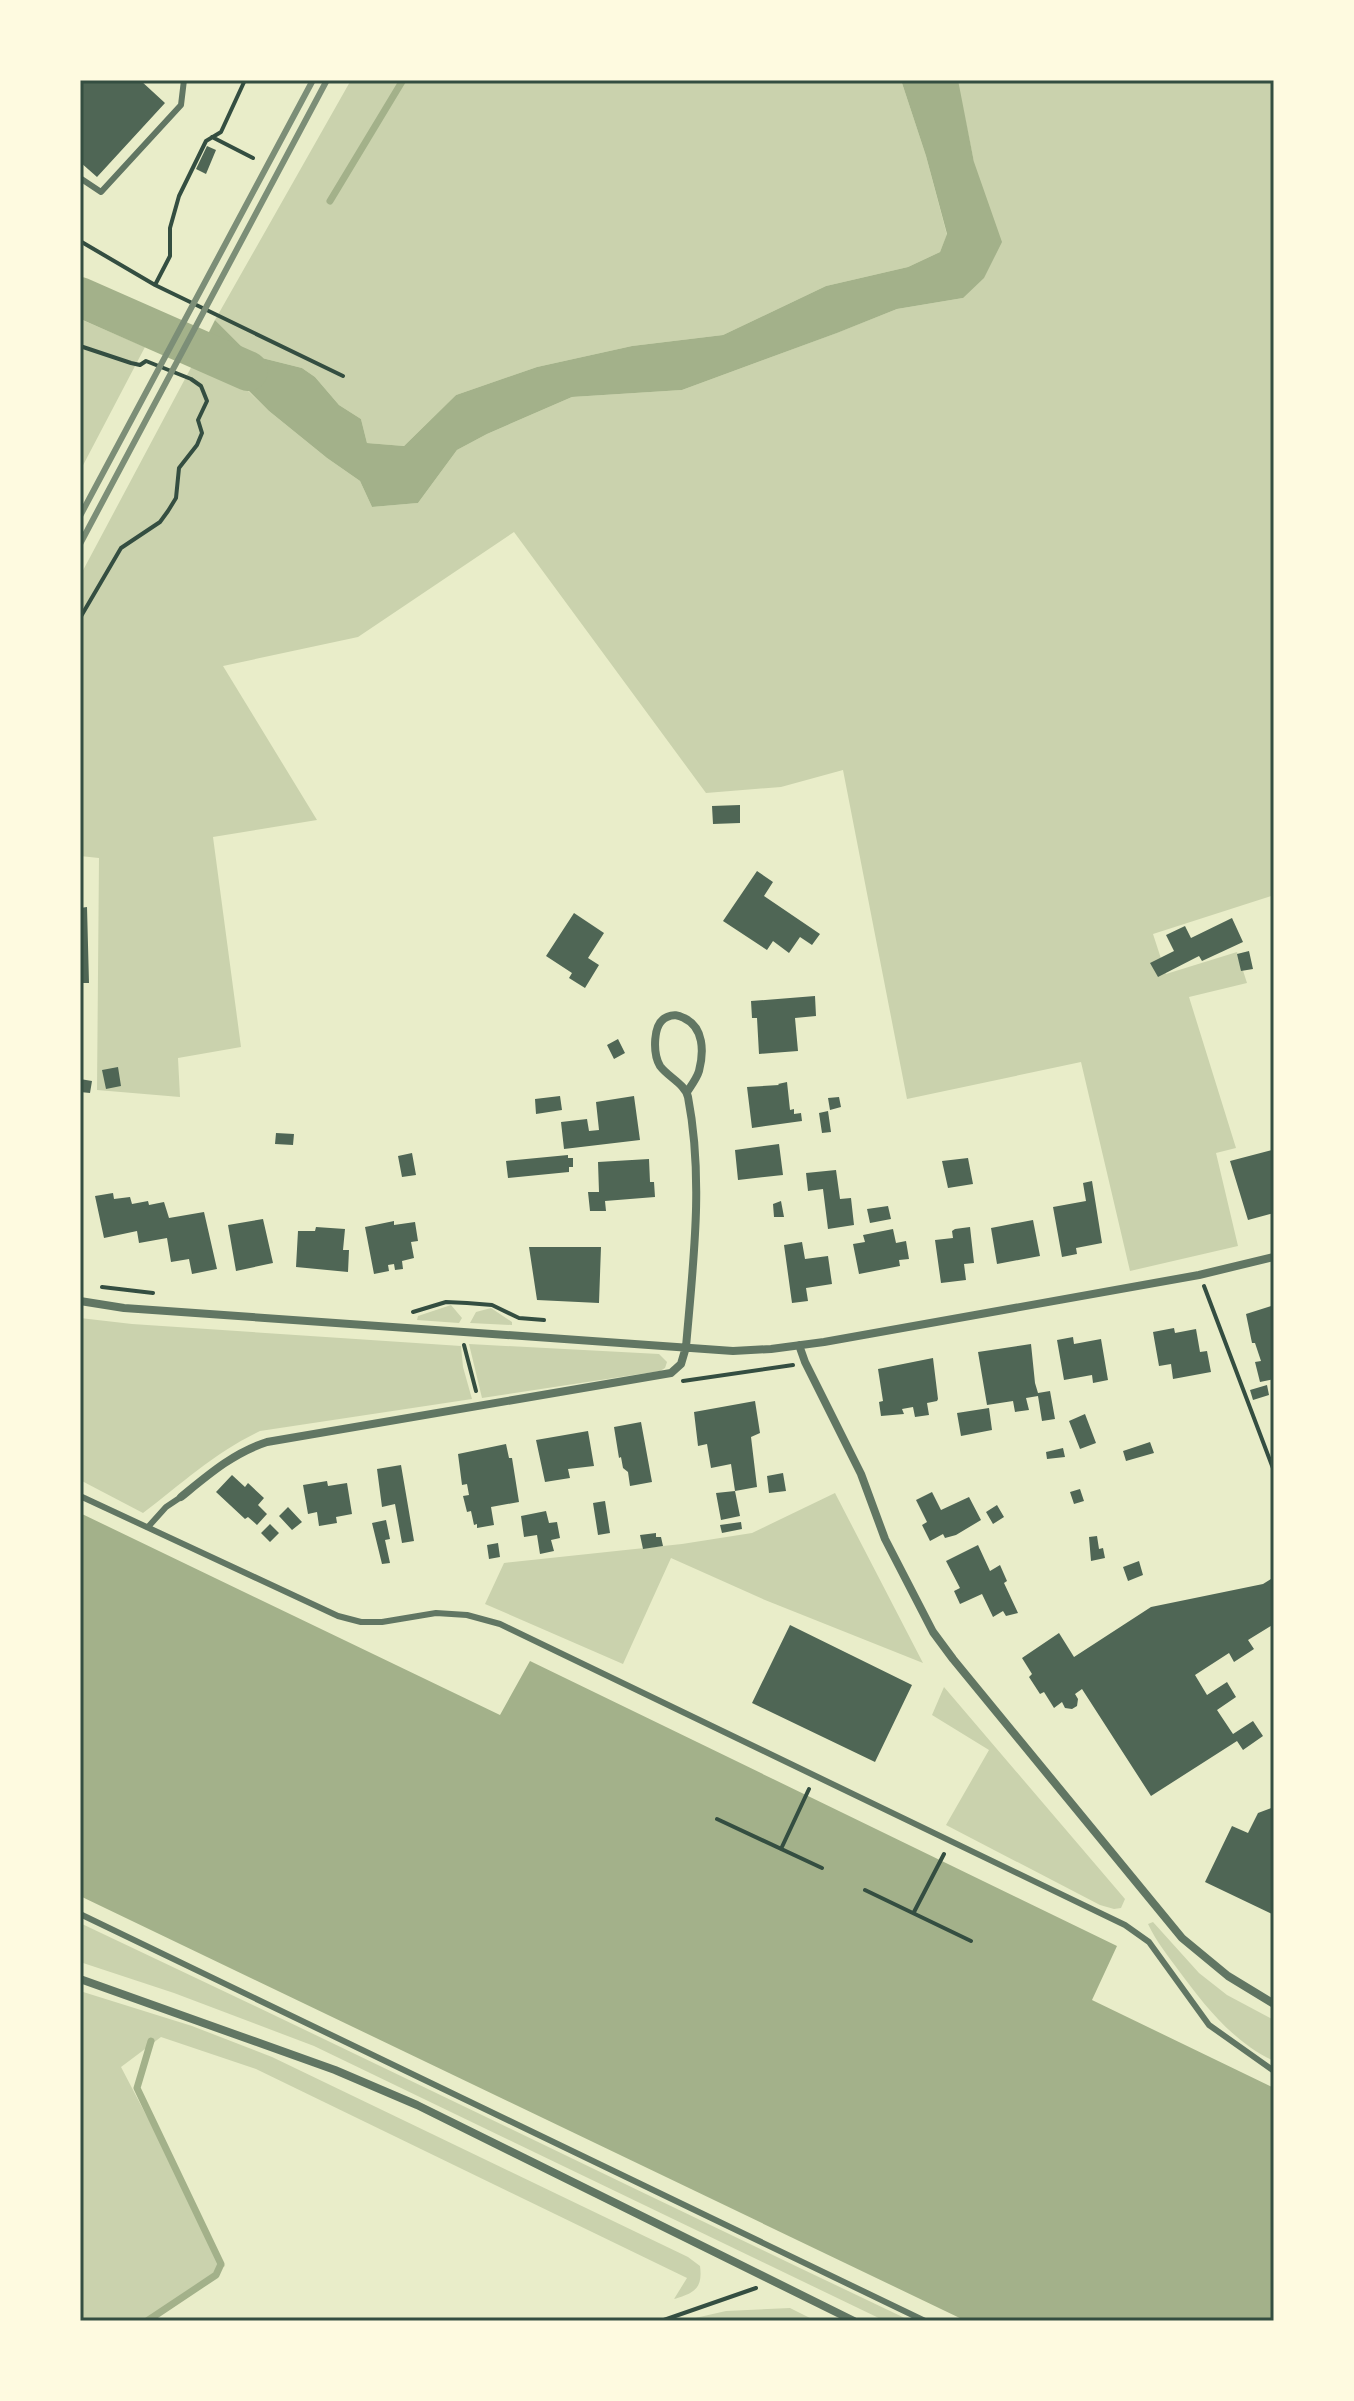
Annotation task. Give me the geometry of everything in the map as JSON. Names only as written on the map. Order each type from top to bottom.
[{"type":"street","points":[[181,1497],[228,1460],[267,1442],[671,1373],[681,1364],[686,1347],[697,1205],[687,1092],[658,1063],[655,1032],[658,1023],[666,1017],[678,1015],[694,1022],[701,1035],[699,1073],[687,1092]]},
{"type":"street","points":[[80,1301],[124,1308],[733,1351],[799,1345],[1199,1275],[1274,1257]]},
{"type":"street","points":[[799,1345],[861,1474],[885,1539],[921,1610],[947,1650],[1182,1938],[1228,1976],[1274,2004]]},
{"type":"street","points":[[80,1979],[335,2070],[403,2099],[854,2321]]},
{"type":"lane","points":[[80,178],[101,192],[181,105],[184,80]]},
{"type":"lane","points":[[80,1496],[338,1616],[361,1622],[382,1622],[436,1613],[467,1615],[500,1624],[1125,1925],[1149,1942],[1209,2025],[1274,2071]]},
{"type":"lane","points":[[148,1527],[166,1507],[181,1497]]},
{"type":"lane","points":[[80,1914],[925,2321]]},
{"type":"path","points":[[155,285],[170,256],[170,228],[179,196],[206,141],[221,132],[245,80]]},
{"type":"path","points":[[212,137],[253,158]]},
{"type":"path","points":[[80,241],[155,285],[343,376]]},
{"type":"path","points":[[80,346],[131,363],[140,365],[146,361],[191,379],[201,386],[207,401],[198,420],[202,433],[197,445],[179,468],[176,498],[160,522],[121,548],[80,618]]},
{"type":"path","points":[[1199,1275],[1274,1471]]},
{"type":"path","points":[[467,1303],[492,1305],[519,1318],[550,1321]]},
{"type":"path","points":[[464,1332],[477,1397],[484,1406]]},
{"type":"path","points":[[781,1849],[811,1784]]},
{"type":"path","points":[[717,1819],[822,1868]]},
{"type":"path","points":[[914,1912],[945,1853]]},
{"type":"path","points":[[865,1890],[971,1941]]},
{"type":"path","points":[[661,2321],[773,2282]]},
{"type":"shaded area","points":[[351,80],[901,80],[947,235],[940,252],[908,267],[826,286],[723,335],[632,346],[537,367],[456,395],[404,446],[367,443],[361,419],[339,405],[315,377],[302,368],[250,355],[215,320]]},
{"type":"shaded area","points":[[901,80],[958,80],[974,162],[1002,242],[984,278],[963,298],[897,309],[682,390],[572,397],[457,450],[418,503],[372,507],[360,481],[269,411],[241,383],[194,362],[215,320],[250,355],[302,368],[315,377],[339,405],[361,419],[367,443],[404,446],[456,395],[537,367],[632,346],[723,335],[826,286],[908,267],[940,252],[947,234]]},
{"type":"shaded area","points":[[957,80],[1274,80],[1274,895],[1153,934],[1166,974],[1237,952],[1247,983],[1189,997],[1236,1148],[1216,1153],[1238,1246],[1130,1271],[1081,1062],[907,1099],[843,770],[781,787],[706,793],[514,532],[358,637],[223,666],[317,820],[213,837],[241,1047],[178,1058],[180,1097],[97,1090],[99,858],[80,856],[80,576],[194,362],[240,383],[269,411],[360,481],[372,507],[418,503],[457,450],[572,397],[682,390],[897,309],[963,298],[974,162]]},
{"type":"shaded area","points":[[80,319],[145,347],[80,471]]},
{"type":"shaded area","points":[[451,1305],[462,1318],[459,1323],[417,1320],[418,1316]]},
{"type":"shaded area","points":[[491,1308],[512,1325],[470,1323],[476,1312]]},
{"type":"shaded area","points":[[80,1318],[461,1346],[472,1399],[260,1431],[214,1458],[143,1513],[80,1480]]},
{"type":"shaded area","points":[[469,1344],[659,1354],[667,1362],[660,1371],[482,1398]]},
{"type":"shaded area","points":[[835,1493],[923,1663],[765,1600],[671,1558],[623,1664],[485,1604],[504,1563],[682,1544],[752,1533]]},
{"type":"shaded area","points":[[80,1513],[500,1715],[530,1661],[1117,1946],[1092,2000],[1274,2088],[1274,2321],[966,2321],[80,1896]]},
{"type":"shaded area","points":[[944,1687],[1125,1899],[1121,1908],[1100,1905],[946,1825],[989,1750],[932,1715]]},
{"type":"shaded area","points":[[1153,1922],[1199,1973],[1227,1995],[1274,2020],[1274,2061],[1246,2044],[1210,2010],[1158,1942],[1148,1924]]},
{"type":"shaded area","points":[[80,1923],[911,2321],[885,2321],[314,2046],[174,1993],[80,1962]]},
{"type":"shaded area","points":[[80,1991],[192,2026],[272,2057],[688,2257],[700,2266],[698,2285],[692,2292],[674,2299],[687,2278],[256,2069],[161,2037],[121,2067],[225,2266],[142,2321],[80,2321]]},
{"type":"shaded area","points":[[790,2308],[816,2321],[682,2321],[726,2311]]},
{"type":"building","points":[[80,80],[140,80],[165,103],[97,177],[80,162]]},
{"type":"building","points":[[207,146],[216,150],[206,174],[196,169]]},
{"type":"building","points":[[740,805],[740,823],[713,824],[712,806]]},
{"type":"building","points":[[757,871],[773,882],[764,896],[820,934],[812,945],[800,937],[789,953],[773,941],[767,950],[723,921]]},
{"type":"building","points":[[87,907],[89,983],[80,983],[80,908]]},
{"type":"building","points":[[574,913],[604,933],[588,958],[599,965],[585,988],[569,978],[572,973],[546,956]]},
{"type":"building","points":[[1232,918],[1243,942],[1202,961],[1199,956],[1158,977],[1150,963],[1174,951],[1166,935],[1185,926],[1191,938]]},
{"type":"building","points":[[1249,951],[1253,969],[1241,971],[1237,954]]},
{"type":"building","points":[[815,996],[816,1016],[795,1018],[798,1051],[759,1054],[757,1018],[752,1018],[751,1001]]},
{"type":"building","points":[[618,1039],[625,1053],[614,1059],[607,1045]]},
{"type":"building","points":[[118,1067],[121,1086],[106,1089],[102,1070]]},
{"type":"building","points":[[80,1079],[92,1081],[90,1093],[80,1092]]},
{"type":"building","points":[[787,1082],[790,1110],[794,1109],[794,1114],[801,1113],[802,1121],[752,1128],[747,1087]]},
{"type":"building","points":[[560,1096],[562,1110],[536,1114],[535,1099]]},
{"type":"building","points":[[634,1096],[640,1140],[564,1149],[561,1122],[587,1119],[589,1131],[599,1130],[596,1102]]},
{"type":"building","points":[[839,1097],[841,1107],[830,1110],[828,1098]]},
{"type":"building","points":[[828,1111],[831,1132],[822,1133],[819,1113]]},
{"type":"building","points":[[276,1133],[294,1134],[293,1145],[275,1144]]},
{"type":"building","points":[[779,1144],[783,1175],[738,1180],[735,1150]]},
{"type":"building","points":[[1272,1150],[1274,1213],[1248,1220],[1230,1161]]},
{"type":"building","points":[[412,1153],[416,1175],[402,1177],[398,1156]]},
{"type":"building","points":[[568,1155],[568,1158],[573,1158],[573,1167],[569,1167],[569,1172],[508,1178],[506,1161]]},
{"type":"building","points":[[968,1158],[973,1184],[948,1188],[942,1161]]},
{"type":"building","points":[[649,1159],[650,1182],[654,1182],[655,1197],[605,1201],[606,1211],[590,1211],[588,1192],[599,1192],[598,1162]]},
{"type":"building","points":[[836,1170],[840,1199],[851,1198],[854,1225],[828,1229],[823,1189],[808,1191],[806,1173]]},
{"type":"building","points":[[1092,1181],[1102,1243],[1076,1248],[1077,1254],[1062,1257],[1053,1207],[1086,1201],[1083,1183]]},
{"type":"building","points":[[113,1193],[114,1199],[130,1197],[132,1204],[164,1202],[169,1218],[204,1212],[217,1269],[192,1274],[189,1259],[171,1262],[167,1238],[139,1243],[137,1231],[104,1238],[95,1196]]},
{"type":"building","points":[[781,1201],[784,1217],[774,1217],[773,1204]]},
{"type":"building","points":[[888,1206],[891,1219],[870,1223],[867,1209]]},
{"type":"building","points":[[263,1219],[273,1263],[236,1271],[228,1225]]},
{"type":"building","points":[[1033,1220],[1040,1256],[997,1264],[991,1228]]},
{"type":"building","points":[[394,1221],[394,1225],[415,1222],[418,1241],[411,1242],[414,1258],[402,1261],[403,1269],[395,1270],[394,1264],[388,1265],[389,1271],[374,1274],[365,1227]]},
{"type":"building","points":[[316,1227],[345,1229],[343,1250],[349,1250],[348,1272],[296,1267],[298,1231],[315,1231]]},
{"type":"building","points":[[970,1227],[974,1263],[964,1264],[966,1280],[941,1283],[935,1240],[953,1238],[952,1231],[955,1229]]},
{"type":"building","points":[[893,1229],[896,1243],[906,1241],[909,1259],[899,1260],[900,1266],[859,1274],[853,1244],[865,1242],[863,1235]]},
{"type":"building","points":[[802,1242],[805,1259],[828,1256],[832,1284],[806,1288],[808,1301],[792,1303],[784,1245]]},
{"type":"building","points":[[529,1247],[601,1247],[599,1303],[537,1300]]},
{"type":"building","points":[[1274,1305],[1274,1379],[1260,1382],[1255,1362],[1261,1361],[1255,1343],[1252,1343],[1246,1314]]},
{"type":"building","points":[[1174,1328],[1175,1333],[1196,1329],[1200,1352],[1207,1351],[1211,1372],[1173,1379],[1171,1364],[1159,1366],[1153,1332]]},
{"type":"building","points":[[1073,1337],[1074,1344],[1101,1339],[1108,1380],[1093,1383],[1092,1375],[1064,1380],[1057,1340]]},
{"type":"building","points":[[1031,1344],[1038,1393],[1050,1391],[1055,1419],[1042,1421],[1038,1396],[1026,1398],[1029,1410],[1015,1412],[1013,1401],[987,1405],[978,1352]]},
{"type":"building","points":[[933,1358],[938,1399],[927,1403],[929,1415],[915,1417],[913,1407],[902,1409],[904,1414],[881,1416],[879,1402],[883,1401],[878,1369]]},
{"type":"building","points":[[1267,1385],[1269,1395],[1253,1400],[1250,1390]]},
{"type":"building","points":[[755,1401],[760,1433],[751,1437],[757,1487],[735,1491],[731,1464],[711,1468],[707,1444],[698,1446],[694,1412]]},
{"type":"building","points":[[989,1408],[992,1430],[961,1436],[957,1413]]},
{"type":"building","points":[[1085,1414],[1096,1443],[1080,1449],[1069,1421]]},
{"type":"building","points":[[641,1422],[652,1482],[630,1486],[628,1472],[619,1458],[614,1427]]},
{"type":"building","points":[[588,1431],[594,1466],[568,1469],[570,1478],[545,1482],[536,1440]]},
{"type":"building","points":[[1150,1442],[1154,1453],[1126,1461],[1123,1451]]},
{"type":"building","points":[[506,1444],[509,1458],[512,1458],[519,1502],[491,1507],[494,1525],[477,1528],[471,1511],[467,1512],[463,1496],[469,1495],[467,1484],[462,1485],[458,1454]]},
{"type":"building","points":[[1063,1448],[1065,1457],[1047,1459],[1046,1452]]},
{"type":"building","points":[[401,1465],[414,1541],[402,1543],[395,1504],[382,1507],[377,1469]]},
{"type":"building","points":[[783,1473],[786,1491],[769,1493],[767,1476]]},
{"type":"building","points":[[232,1475],[245,1487],[248,1483],[264,1498],[258,1505],[267,1514],[257,1525],[248,1517],[245,1519],[216,1492]]},
{"type":"building","points":[[327,1481],[328,1486],[347,1483],[352,1514],[336,1517],[337,1523],[319,1526],[317,1512],[308,1514],[303,1485]]},
{"type":"building","points":[[1080,1489],[1084,1501],[1074,1504],[1070,1492]]},
{"type":"building","points":[[735,1491],[740,1516],[721,1520],[716,1493]]},
{"type":"building","points":[[932,1492],[941,1510],[969,1497],[981,1520],[956,1535],[945,1538],[943,1534],[930,1541],[922,1525],[927,1522],[916,1500]]},
{"type":"building","points":[[605,1501],[610,1533],[598,1535],[593,1503]]},
{"type":"building","points":[[997,1505],[1004,1517],[993,1524],[986,1512]]},
{"type":"building","points":[[288,1507],[302,1522],[292,1530],[279,1516]]},
{"type":"building","points":[[546,1511],[549,1523],[557,1522],[560,1538],[551,1540],[554,1551],[540,1554],[537,1535],[524,1537],[521,1516]]},
{"type":"building","points":[[386,1520],[390,1539],[385,1540],[390,1563],[382,1564],[372,1523]]},
{"type":"building","points":[[741,1522],[742,1529],[722,1533],[720,1525]]},
{"type":"building","points":[[270,1524],[279,1533],[270,1542],[261,1533]]},
{"type":"building","points":[[656,1533],[656,1537],[661,1537],[663,1546],[643,1549],[640,1535]]},
{"type":"building","points":[[1097,1536],[1099,1549],[1103,1548],[1105,1558],[1091,1561],[1089,1537]]},
{"type":"building","points":[[498,1543],[500,1557],[489,1559],[487,1545]]},
{"type":"building","points":[[978,1545],[990,1571],[1000,1565],[1007,1581],[1004,1583],[1018,1613],[1006,1616],[1003,1611],[993,1617],[982,1594],[960,1604],[954,1591],[960,1588],[946,1561]]},
{"type":"building","points":[[1139,1561],[1143,1575],[1128,1581],[1123,1567]]},
{"type":"building","points":[[1271,1579],[1274,1583],[1274,1624],[1248,1640],[1254,1649],[1234,1662],[1229,1653],[1195,1675],[1207,1695],[1227,1682],[1236,1697],[1217,1710],[1233,1734],[1253,1721],[1263,1736],[1243,1750],[1237,1741],[1151,1796],[1082,1689],[1075,1694],[1077,1706],[1065,1708],[1062,1702],[1054,1708],[1029,1677],[1032,1674],[1022,1658],[1059,1633],[1074,1657],[1151,1607],[1263,1584]]},
{"type":"building","points":[[790,1625],[912,1685],[875,1762],[752,1703]]},
{"type":"building","points":[[1274,1807],[1274,1915],[1205,1882],[1232,1826],[1248,1833],[1258,1813]]},
{"type":"waterway","points":[[330,201],[403,80]]},
{"type":"waterway","points":[[80,297],[248,371]]},
{"type":"waterway","points":[[147,2321],[216,2275],[221,2264],[137,2088],[151,2041]]},
{"type":"railway","points":[[80,516],[313,80]]},
{"type":"railway","points":[[80,544],[327,80]]}]
